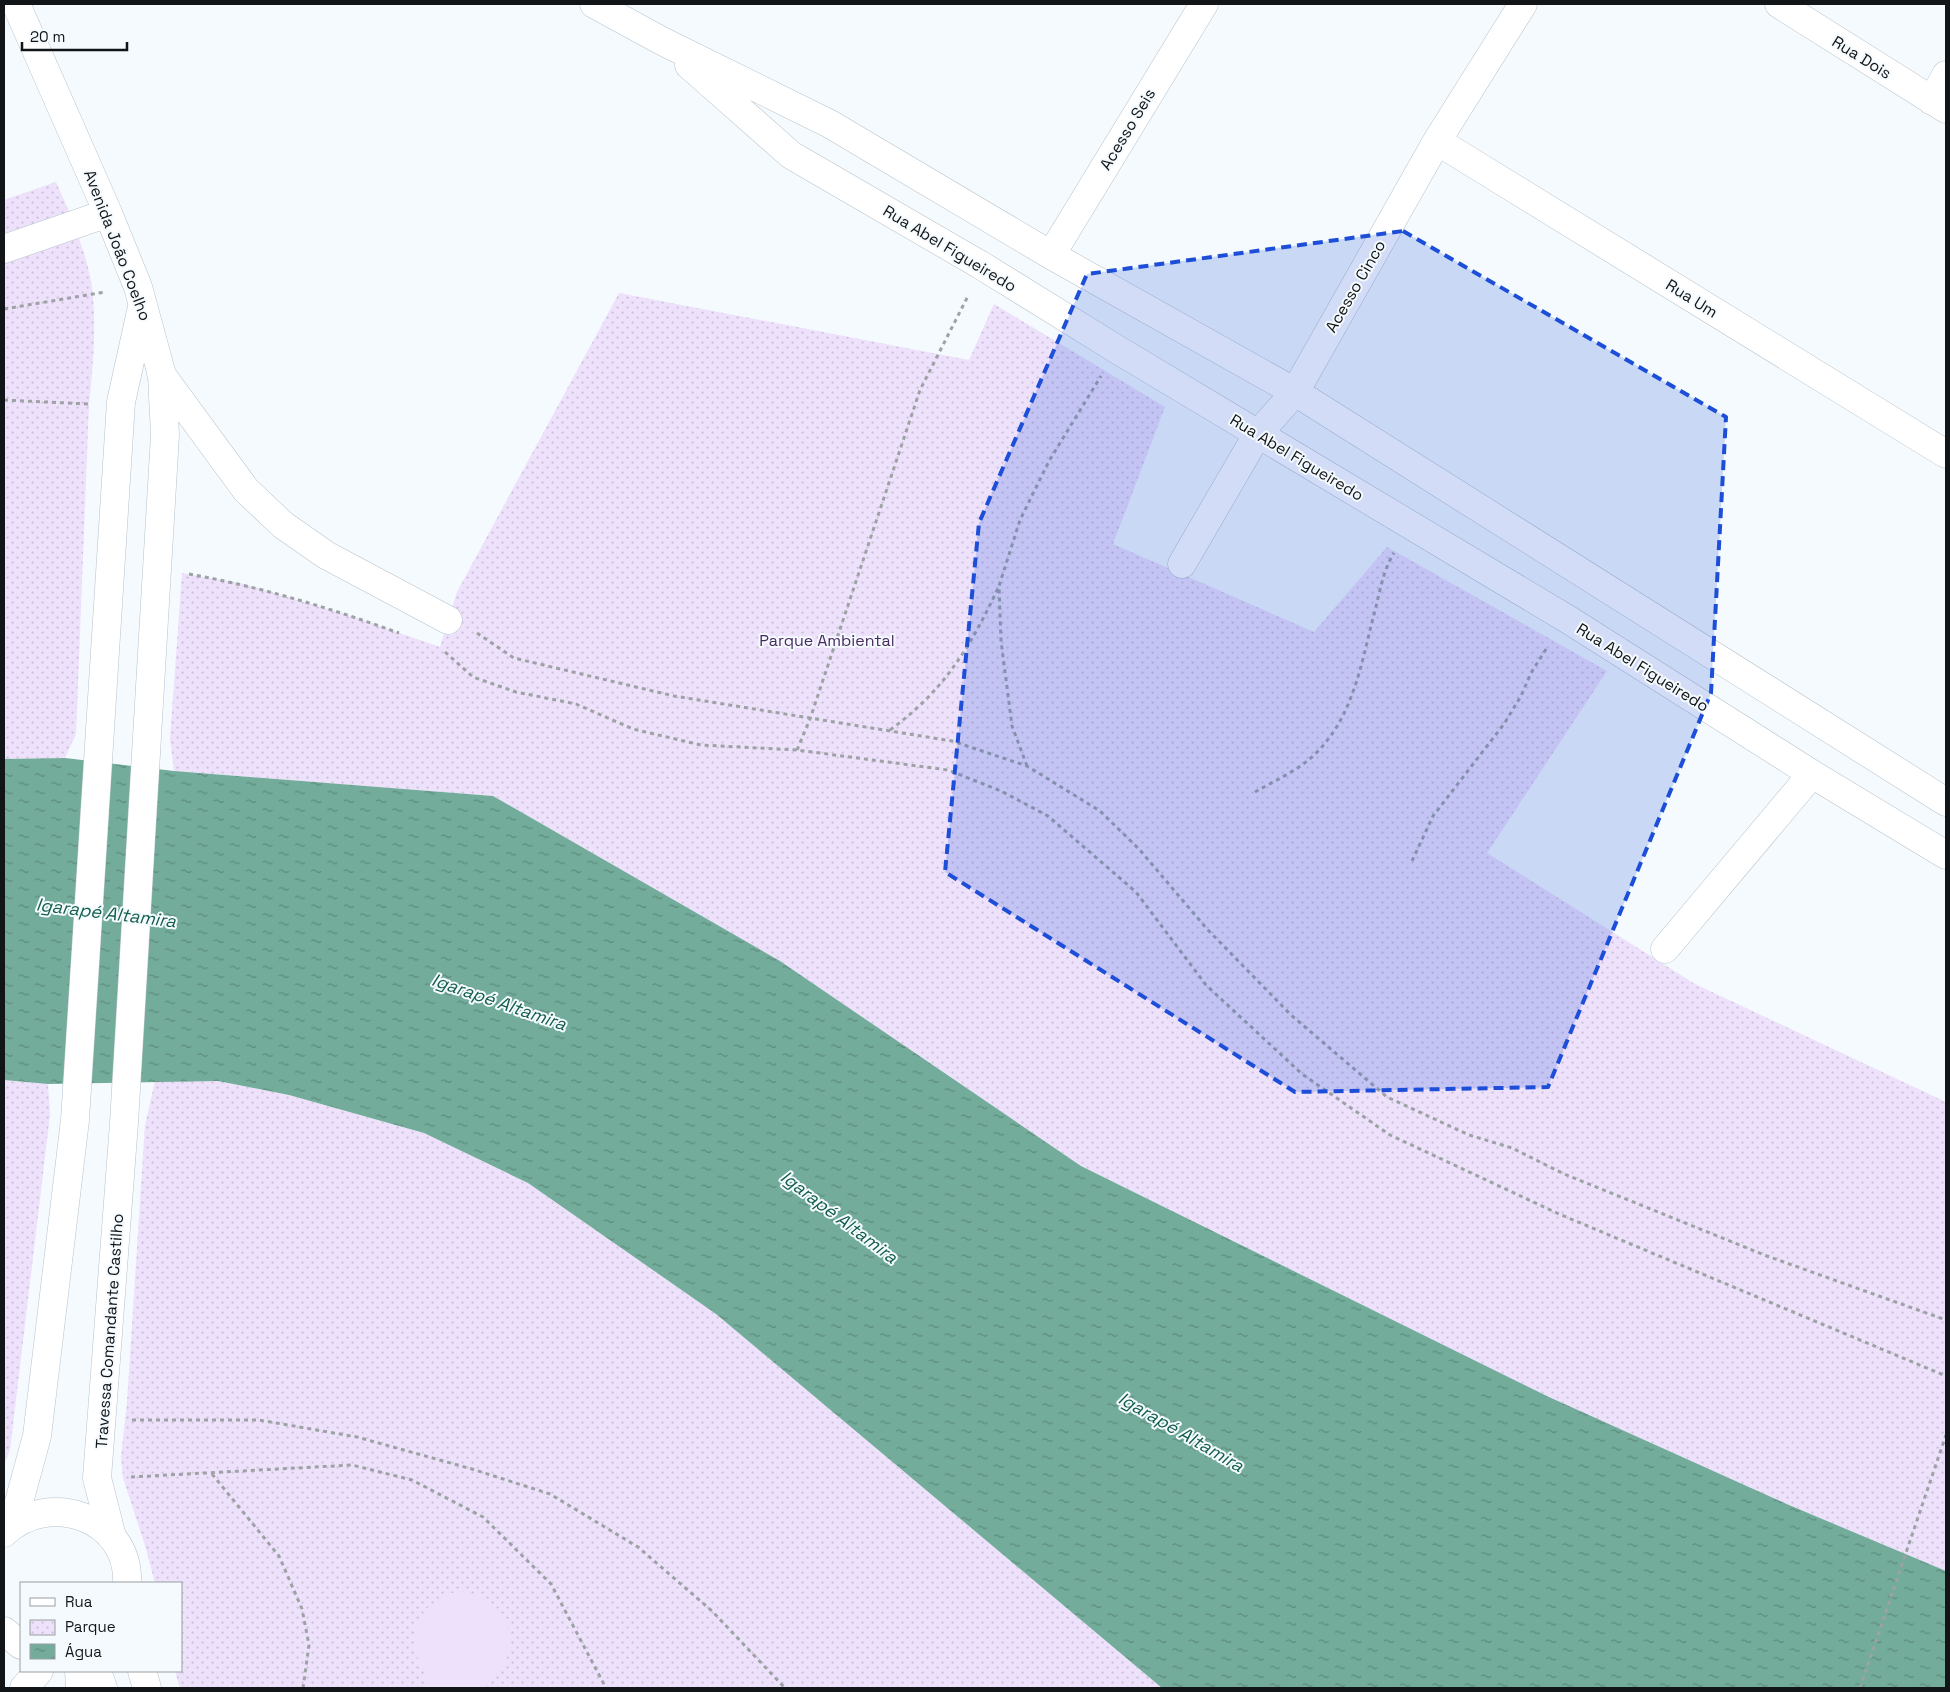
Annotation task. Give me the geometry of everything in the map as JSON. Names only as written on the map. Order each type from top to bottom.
[{"type":"street","name":"Avenida João Coelho","points":[[16,4],[108,213],[140,295],[162,375],[165,436],[146,738]]},
{"type":"street","name":"Rua Abel Figueiredo","points":[[594,4],[662,41],[830,124],[1050,255],[1295,392],[1946,802]]},
{"type":"street","name":"Acesso Seis","points":[[1050,255],[1204,4]]},
{"type":"street","name":"Acesso Cinco","points":[[1182,564],[1258,434],[1295,392],[1437,141],[1523,4]]},
{"type":"street","name":"Rua Dois","points":[[1779,4],[1939,105]]},
{"type":"street","name":"Rua Abel Figueiredo","points":[[662,41],[791,155],[979,264],[1118,350],[1411,524],[1569,620],[1812,774],[1946,855]]},
{"type":"street","points":[[1939,105],[1946,74]]},
{"type":"street","name":"Rua Um","points":[[1437,141],[1946,454]]},
{"type":"street","points":[[4,249],[108,213]]},
{"type":"street","points":[[8,1529],[37,1436],[75,1120],[121,402],[140,295]]},
{"type":"street","points":[[131,354],[162,375],[246,490],[283,525],[326,555],[448,620]]},
{"type":"street","name":"Travessa Comandante Castilho","points":[[112,1537],[98,1478],[124,1123],[146,738]]},
{"type":"street","points":[[1665,949],[1812,774]]},
{"type":"street","points":[[8,1529],[32,1514],[54,1511],[75,1513],[96,1522],[112,1537],[125,1564],[127,1582]]},
{"type":"street","points":[[24,1688],[37,1672]]},
{"type":"street","points":[[79,1672],[80,1688]]},
{"type":"street","points":[[97,1672],[103,1688]]},
{"type":"street","points":[[142,1672],[147,1688]]},
{"type":"path","points":[[797,750],[810,719],[920,390],[969,294],[979,264]]},
{"type":"path","points":[[4,309],[140,295]]},
{"type":"path","points":[[890,730],[916,711],[950,673],[970,646],[1000,586],[1020,520],[1049,461],[1118,350]]},
{"type":"path","points":[[4,400],[89,404],[121,402]]},
{"type":"path","points":[[1255,792],[1312,756],[1326,742],[1342,716],[1356,687],[1389,560],[1411,524]]},
{"type":"path","points":[[182,573],[244,584],[351,616],[404,635]]},
{"type":"path","points":[[1000,586],[1001,641],[1012,726],[1027,766]]},
{"type":"path","points":[[1946,1320],[1767,1256],[1564,1174],[1512,1148],[1469,1135],[1387,1097],[1291,1015],[1207,929],[1139,849],[1100,811],[1027,766],[952,741],[674,696],[514,658],[466,626],[448,620],[440,647],[473,677],[516,692],[576,704],[633,729],[701,746],[797,750],[948,770],[1001,791],[1048,816],[1136,892],[1206,986],[1302,1074],[1390,1135],[1559,1214],[1946,1376]]},
{"type":"path","points":[[1412,861],[1433,816],[1504,724],[1521,696],[1531,673],[1569,620]]},
{"type":"path","points":[[102,1420],[269,1421],[357,1437],[472,1469],[550,1494],[638,1547],[712,1611],[785,1688]]},
{"type":"path","points":[[1860,1688],[1946,1435]]},
{"type":"path","points":[[98,1478],[212,1474],[352,1465],[412,1480],[483,1517],[551,1584],[606,1688]]},
{"type":"path","points":[[212,1474],[279,1556],[302,1609],[309,1645],[303,1688]]},
{"type":"highlighted area","points":[[1403,231],[1726,417],[1711,693],[1548,1087],[1295,1092],[945,872],[979,523],[1087,274]]},
{"type":"green space","points":[[56,182],[84,254],[91,283],[94,310],[94,350],[89,404],[76,734],[65,758],[4,759],[4,200]]},
{"type":"green space","name":"Parque Ambiental","points":[[619,293],[969,360],[994,304],[1165,407],[1113,544],[1314,632],[1387,547],[1607,671],[1487,853],[1695,984],[1946,1102],[1946,1571],[1789,1505],[1549,1397],[1081,1166],[780,961],[493,796],[174,771],[170,739],[182,573],[244,584],[351,616],[440,647],[457,592]]},
{"type":"green space","points":[[4,1080],[48,1084],[50,1115],[10,1450],[4,1465]]},
{"type":"green space","points":[[155,1081],[218,1081],[289,1095],[424,1133],[528,1183],[716,1314],[1162,1688],[180,1688],[175,1672],[182,1672],[182,1582],[155,1582],[123,1478],[121,1457],[127,1402],[145,1125]]},
{"type":"green space","points":[[460,1591],[480,1596],[495,1606],[505,1618],[510,1633],[510,1648],[504,1663],[493,1677],[477,1688],[423,1688],[425,1685],[423,1669],[414,1644],[418,1623],[423,1613],[439,1599]]},
{"type":"water","name":"Igarapé Altamira","points":[[65,758],[174,771],[493,796],[780,961],[1081,1166],[1549,1397],[1789,1505],[1946,1571],[1946,1688],[1162,1688],[716,1314],[528,1183],[424,1133],[289,1095],[218,1081],[48,1084],[4,1080],[4,759]]}]
